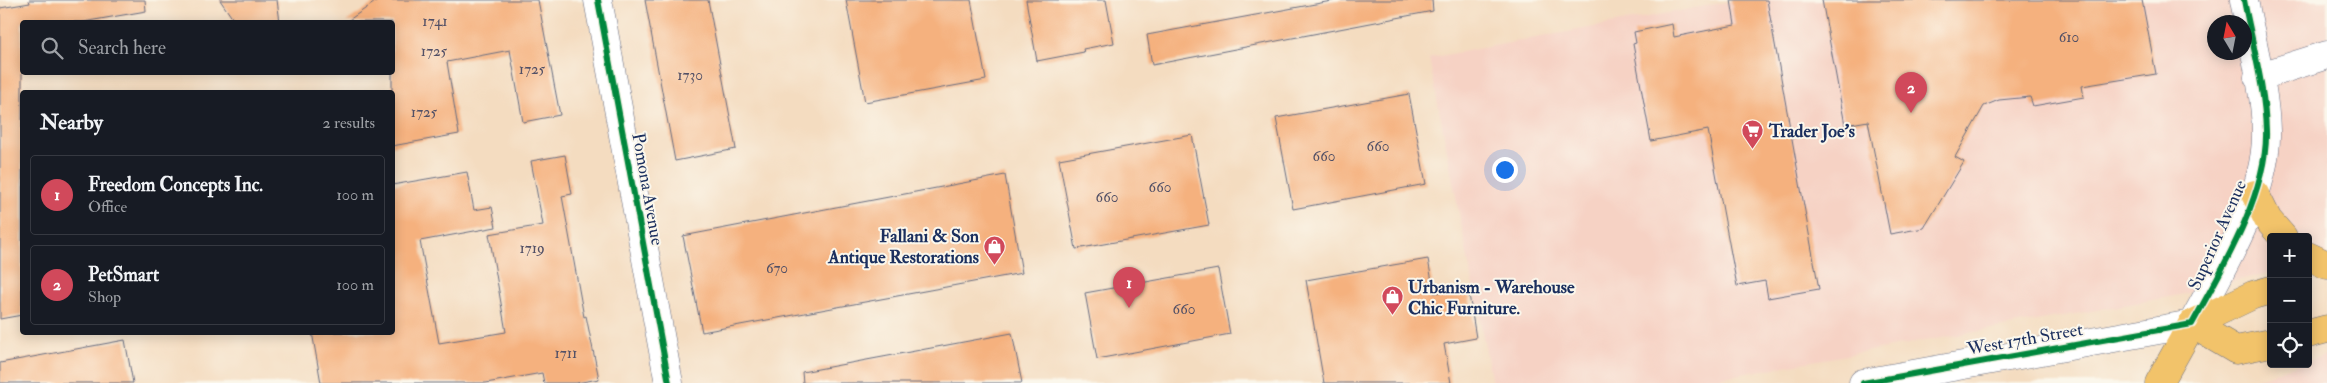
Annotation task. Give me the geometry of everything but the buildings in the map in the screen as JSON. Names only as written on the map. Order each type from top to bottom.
[{"type":"main road","points":[[2255,194],[2268,220],[2279,233]]},
{"type":"main road","points":[[2312,258],[2327,265]]},
{"type":"main road","points":[[2311,278],[2327,272]]},
{"type":"main road","points":[[2192,324],[2253,295],[2267,291]]},
{"type":"main road","points":[[2192,324],[2236,350],[2267,344]]},
{"type":"main road","name":"Superior Avenue","points":[[2159,383],[2192,324]]},
{"type":"main road","points":[[2312,333],[2327,329]]},
{"type":"street","name":"Pomona Avenue","points":[[598,0],[669,383]]},
{"type":"street","name":"Superior Avenue","points":[[2192,324],[2229,254],[2255,194],[2264,157],[2266,132],[2244,0]]},
{"type":"street","points":[[2258,77],[2327,55]]},
{"type":"street","name":"West 17th Street","points":[[1863,383],[2192,324]]},
{"type":"shaded area","points":[[1738,0],[2327,0],[2327,259],[2312,262],[2312,233],[2267,233],[2267,273],[2180,295],[1691,383],[1492,383],[1429,58]]},
{"type":"shaded area","points":[[2327,355],[2327,383],[2246,383],[2288,368],[2312,368],[2312,360]]},
{"type":"cycle path","points":[[598,0],[669,383]]},
{"type":"cycle path","points":[[1863,383],[2192,324],[2241,231],[2259,180],[2265,155],[2266,131],[2263,98],[2244,0]]},
{"type":"place","name":"PetSmart","points":[[1911,113]]},
{"type":"place","name":"Trader Joe's","points":[[1753,150]]},
{"type":"place","name":"Fallani & Son Antique Restorations","points":[[995,265]]},
{"type":"place","name":"Freedom Concepts Inc.","points":[[1129,308]]},
{"type":"place","name":"Urbanism - Warehouse Chic Furniture.","points":[[1392,316]]}]
